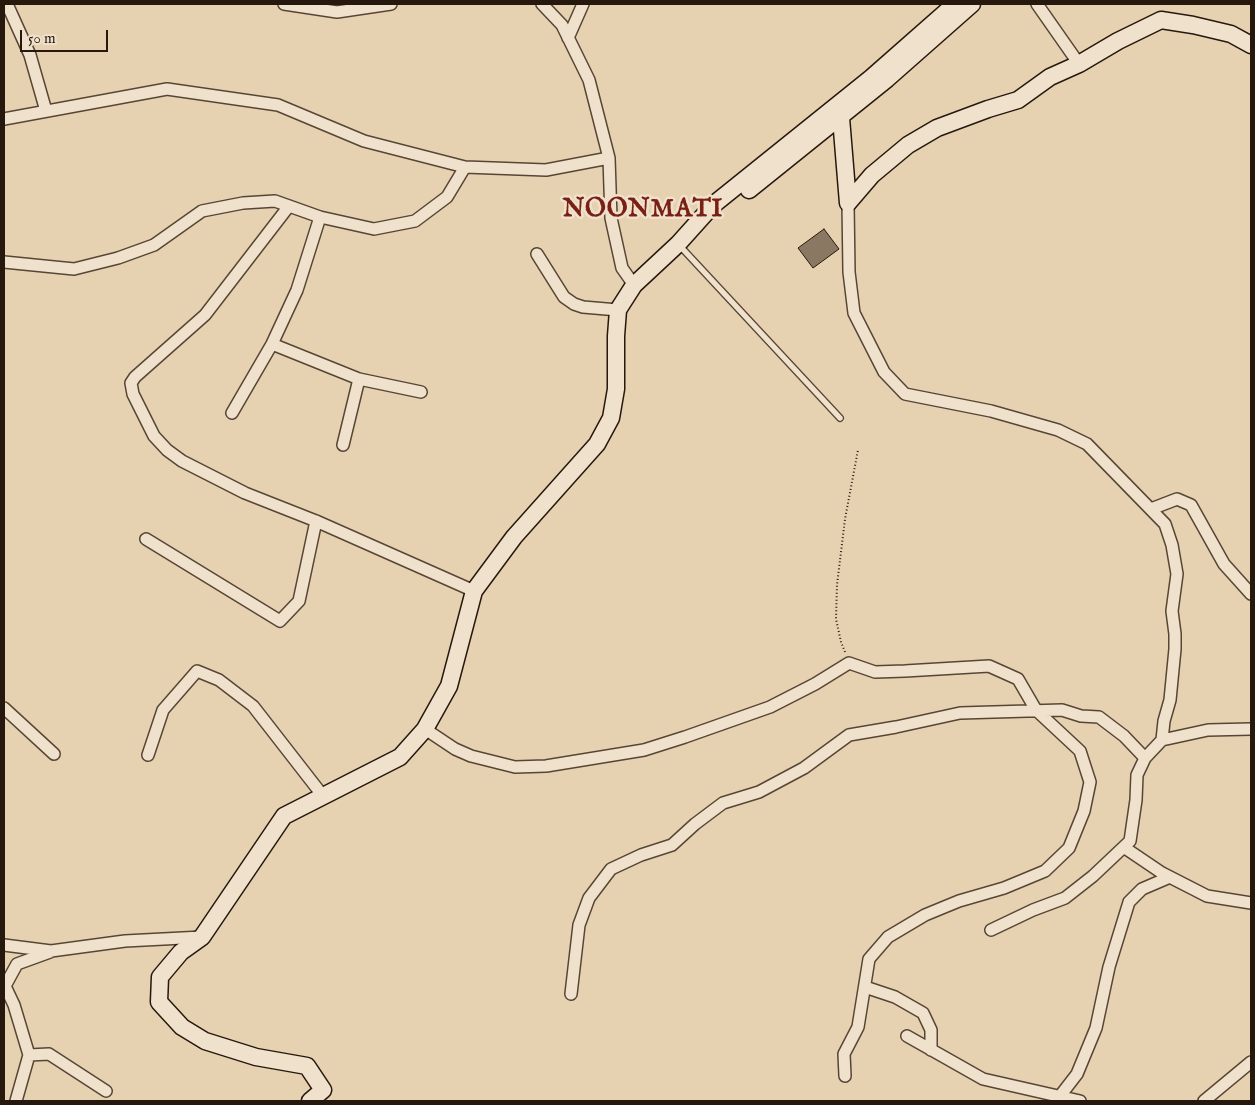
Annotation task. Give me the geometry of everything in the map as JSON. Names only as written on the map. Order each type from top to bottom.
[{"type":"street","points":[[7,4],[30,55],[46,111]]},
{"type":"street","points":[[284,4],[337,12],[391,4]]},
{"type":"street","points":[[542,4],[562,25],[589,80],[609,158],[611,218],[622,268],[634,285]]},
{"type":"street","points":[[568,38],[584,4]]},
{"type":"street","points":[[694,226],[714,216],[841,118],[930,35],[955,4]]},
{"type":"street","points":[[310,1101],[323,1090],[307,1066],[256,1057],[205,1041],[182,1027],[159,1002],[160,977],[181,952],[202,937],[284,816],[400,757],[425,729],[449,686],[474,591],[514,537],[597,444],[611,418],[616,389],[618,310],[634,285],[678,244],[713,205],[871,78],[972,4]]},
{"type":"street","points":[[1037,4],[1079,64]]},
{"type":"street","points":[[848,204],[872,175],[908,145],[937,128],[1018,100],[1050,77],[1079,64],[1118,41],[1162,20],[1231,34],[1251,45]]},
{"type":"street","points":[[4,119],[167,89],[278,105],[364,141],[465,167],[546,170],[609,158]]},
{"type":"street","points":[[841,118],[848,204],[849,272],[854,313],[884,372],[905,394],[991,411],[1058,430],[1087,444],[1164,524],[1172,545],[1177,574],[1172,611],[1175,648],[1170,700],[1164,721],[1162,740]]},
{"type":"street","points":[[4,262],[74,269],[118,258],[154,245],[202,211],[243,203],[275,202],[320,217],[374,229],[415,221],[447,197],[465,167]]},
{"type":"street","points":[[290,206],[204,315],[131,383],[133,394],[154,436],[167,450],[182,461],[245,493],[316,521],[474,591]]},
{"type":"street","points":[[232,413],[272,344],[297,290],[320,217]]},
{"type":"street","points":[[537,254],[564,297],[574,304],[583,307],[618,310]]},
{"type":"street","points":[[272,344],[359,378],[421,392]]},
{"type":"street","points":[[343,444],[359,378]]},
{"type":"street","points":[[1151,509],[1177,499],[1191,505],[1224,564],[1251,594]]},
{"type":"street","points":[[146,539],[280,621],[299,601],[316,521]]},
{"type":"street","points":[[425,729],[455,749],[472,756],[515,767],[546,766],[644,750],[686,737],[770,707],[815,684],[849,662],[875,672],[990,666],[1018,678],[1036,710],[1080,751],[1090,782],[1084,811],[1069,848],[1045,871],[1004,888],[959,901],[926,915],[888,937],[869,959],[858,1027],[844,1054],[845,1076]]},
{"type":"street","points":[[148,755],[164,710],[197,671],[219,680],[253,706],[323,796]]},
{"type":"street","points":[[4,708],[54,754]]},
{"type":"street","points":[[571,994],[579,925],[589,898],[611,869],[641,855],[672,845],[723,803],[759,792],[804,768],[848,735],[960,713],[1062,710],[1081,716],[1099,717],[1124,736],[1145,758]]},
{"type":"street","points":[[991,930],[1033,910],[1065,898],[1125,848],[1130,842],[1136,800],[1137,775],[1145,758],[1162,740],[1208,730],[1251,729]]},
{"type":"street","points":[[1125,848],[1170,877],[1207,896],[1251,903]]},
{"type":"street","points":[[1060,1096],[1077,1074],[1096,1028],[1110,967],[1129,902],[1142,889],[1170,877]]},
{"type":"street","points":[[4,946],[51,951],[125,941],[202,937]]},
{"type":"street","points":[[16,1101],[29,1055],[14,1006],[5,986],[18,964],[51,951]]},
{"type":"street","points":[[865,987],[895,997],[923,1013],[931,1030],[931,1050]]},
{"type":"street","points":[[907,1036],[983,1079],[1080,1101]]},
{"type":"street","points":[[29,1055],[49,1054],[106,1091]]},
{"type":"street","points":[[1204,1101],[1251,1062]]},
{"type":"lane","points":[[678,244],[840,418]]},
{"type":"path","points":[[849,662],[841,642],[836,619],[837,586],[845,519],[858,450]]},
{"type":"building","points":[[824,229],[839,249],[813,268],[798,248]]},
{"type":"district","name":"NOONMATI","points":[[643,211]]}]
